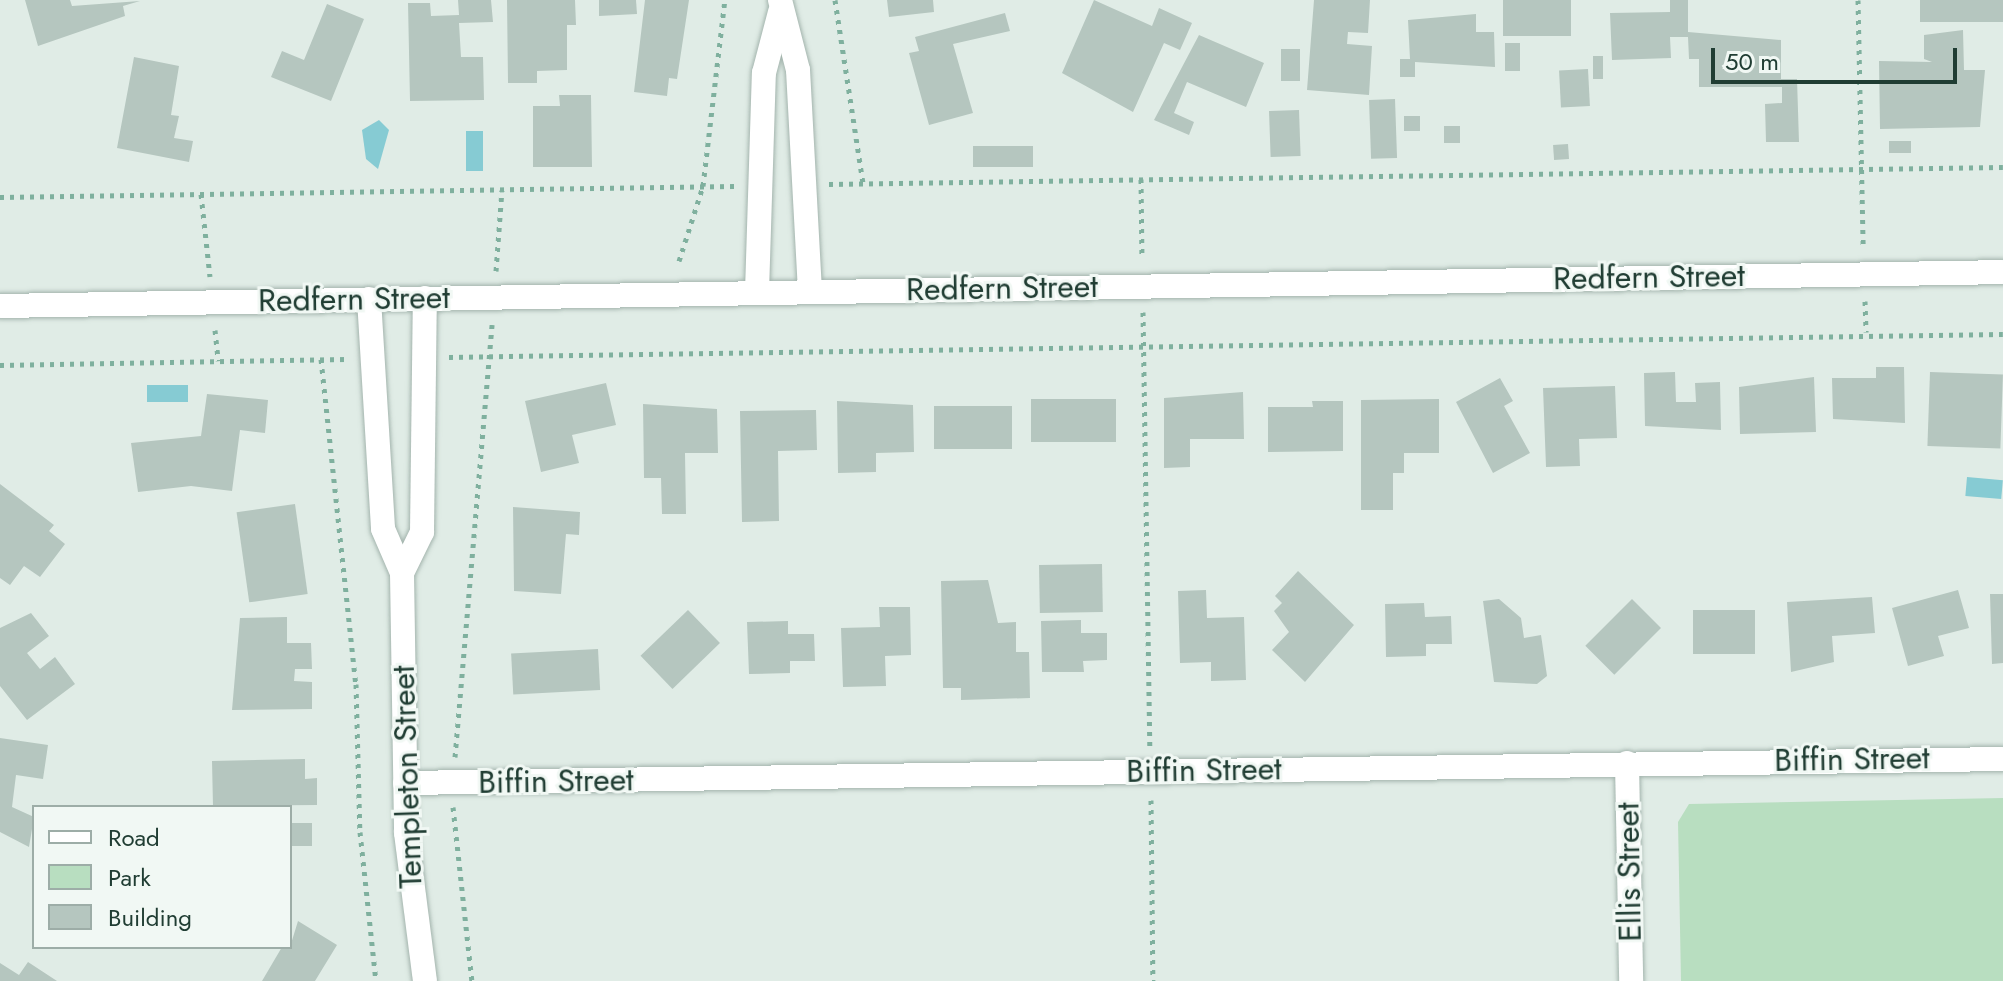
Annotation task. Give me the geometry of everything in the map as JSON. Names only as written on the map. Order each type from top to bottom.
[{"type":"street","points":[[780,6],[798,70],[810,291]]},
{"type":"street","points":[[757,292],[764,73],[780,6]]},
{"type":"street","name":"Redfern Street","points":[[0,306],[2003,272]]},
{"type":"street","name":"Templeton Street","points":[[402,573],[422,532],[425,298]]},
{"type":"street","name":"Templeton Street","points":[[369,299],[383,529],[402,573],[405,783],[413,924],[425,981]]},
{"type":"street","name":"Biffin Street","points":[[405,783],[2003,759]]},
{"type":"street","name":"Ellis Street","points":[[1627,763],[1631,981]]},
{"type":"path","points":[[679,261],[703,186],[725,0]]},
{"type":"path","points":[[835,0],[863,184]]},
{"type":"path","points":[[1858,0],[1862,168]]},
{"type":"path","points":[[804,185],[2003,167]]},
{"type":"path","points":[[0,197],[761,185]]},
{"type":"path","points":[[424,357],[2003,334]]},
{"type":"path","points":[[1144,345],[1153,981]]},
{"type":"path","points":[[472,981],[456,876],[453,783],[489,356]]},
{"type":"path","points":[[0,365],[372,358]]},
{"type":"path","points":[[321,359],[356,684],[360,832],[376,981]]},
{"type":"green space","points":[[2003,798],[2003,981],[1681,981],[1678,822],[1689,804]]},
{"type":"water","points":[[379,120],[389,130],[378,169],[366,159],[362,130]]},
{"type":"water","points":[[466,131],[483,131],[483,171],[466,171]]},
{"type":"water","points":[[147,385],[188,385],[188,402],[147,402]]},
{"type":"water","points":[[1967,477],[2003,480],[2001,499],[1965,496]]},
{"type":"building","points":[[25,0],[70,0],[72,6],[140,1],[123,6],[125,16],[38,46]]},
{"type":"building","points":[[458,0],[491,0],[493,22],[459,23],[461,57],[483,57],[484,100],[410,101],[408,3],[430,3],[431,16],[459,15]]},
{"type":"building","points":[[507,0],[575,0],[576,25],[567,25],[567,70],[537,71],[537,83],[508,83]]},
{"type":"building","points":[[599,0],[636,0],[637,14],[599,16]]},
{"type":"building","points":[[645,0],[689,0],[677,79],[669,78],[667,96],[634,92]]},
{"type":"building","points":[[887,0],[933,0],[934,12],[889,17]]},
{"type":"building","points":[[1094,0],[1152,26],[1159,8],[1192,23],[1180,50],[1164,43],[1133,112],[1062,73]]},
{"type":"building","points":[[1314,0],[1370,0],[1368,33],[1348,32],[1347,44],[1372,46],[1369,95],[1307,90]]},
{"type":"building","points":[[1503,0],[1571,0],[1571,36],[1503,36]]},
{"type":"building","points":[[1670,0],[1688,0],[1688,32],[1781,40],[1781,79],[1797,79],[1799,142],[1766,142],[1765,104],[1782,103],[1782,87],[1699,87],[1699,59],[1689,59],[1688,37],[1670,37],[1671,58],[1612,60],[1610,13],[1670,12]]},
{"type":"building","points":[[1920,0],[2003,0],[2003,22],[1920,22]]},
{"type":"building","points":[[327,4],[364,19],[331,101],[271,77],[282,51],[304,60]]},
{"type":"building","points":[[1005,13],[1010,31],[953,44],[973,113],[929,125],[909,53],[919,51],[915,37]]},
{"type":"building","points":[[1476,14],[1476,32],[1494,32],[1495,67],[1415,62],[1415,77],[1400,77],[1400,59],[1410,59],[1408,20]]},
{"type":"building","points":[[1963,30],[1964,70],[1985,70],[1980,127],[1880,129],[1879,61],[1932,62],[1924,59],[1924,35]]},
{"type":"building","points":[[1199,35],[1264,63],[1246,107],[1187,82],[1174,113],[1194,122],[1189,135],[1154,120]]},
{"type":"building","points":[[1505,43],[1520,43],[1520,71],[1505,71]]},
{"type":"building","points":[[1281,49],[1300,49],[1300,81],[1281,81]]},
{"type":"building","points":[[1593,56],[1603,56],[1603,79],[1593,79]]},
{"type":"building","points":[[134,57],[179,66],[171,115],[179,116],[174,138],[193,141],[189,162],[117,148]]},
{"type":"building","points":[[1588,69],[1590,106],[1561,107],[1559,71]]},
{"type":"building","points":[[559,95],[591,95],[592,167],[533,167],[533,106],[560,106]]},
{"type":"building","points":[[1395,99],[1397,158],[1371,159],[1369,100]]},
{"type":"building","points":[[1299,110],[1301,156],[1271,157],[1269,111]]},
{"type":"building","points":[[1404,116],[1420,116],[1420,131],[1404,131]]},
{"type":"building","points":[[1444,126],[1460,126],[1460,143],[1444,143]]},
{"type":"building","points":[[1889,141],[1911,141],[1911,153],[1889,153]]},
{"type":"building","points":[[1568,144],[1569,159],[1554,160],[1553,145]]},
{"type":"building","points":[[973,146],[1033,146],[1033,167],[973,167]]},
{"type":"building","points":[[1876,367],[1904,367],[1905,423],[1833,419],[1832,378],[1876,378]]},
{"type":"building","points":[[1675,372],[1676,402],[1696,402],[1695,383],[1720,382],[1721,430],[1645,426],[1644,373]]},
{"type":"building","points":[[1930,372],[2003,375],[2000,449],[1927,446]]},
{"type":"building","points":[[1814,377],[1816,432],[1740,434],[1739,387]]},
{"type":"building","points":[[1500,378],[1513,401],[1504,406],[1530,453],[1493,473],[1456,402]]},
{"type":"building","points":[[606,383],[616,425],[572,435],[579,463],[541,472],[525,401]]},
{"type":"building","points":[[1615,386],[1617,438],[1579,439],[1580,466],[1546,467],[1543,388]]},
{"type":"building","points":[[1243,392],[1244,439],[1190,439],[1190,467],[1164,468],[1164,398]]},
{"type":"building","points":[[207,394],[268,400],[265,433],[240,430],[232,491],[191,486],[138,492],[131,443],[201,436]]},
{"type":"building","points":[[1031,399],[1116,399],[1116,442],[1031,442]]},
{"type":"building","points":[[1439,399],[1439,453],[1404,453],[1404,473],[1393,473],[1393,510],[1361,510],[1361,400]]},
{"type":"building","points":[[837,401],[913,405],[914,452],[876,453],[876,472],[838,473]]},
{"type":"building","points":[[1312,401],[1343,401],[1343,451],[1268,452],[1268,407],[1313,407]]},
{"type":"building","points":[[643,404],[717,409],[718,453],[685,453],[686,514],[662,514],[661,478],[644,478]]},
{"type":"building","points":[[934,406],[1012,406],[1012,449],[934,449]]},
{"type":"building","points":[[816,410],[817,450],[778,451],[779,521],[742,522],[740,411]]},
{"type":"building","points":[[0,484],[54,525],[49,531],[65,544],[40,577],[24,566],[10,585],[0,578]]},
{"type":"building","points":[[295,504],[308,594],[249,602],[237,512]]},
{"type":"building","points":[[513,507],[580,512],[579,535],[566,534],[561,594],[514,591]]},
{"type":"building","points":[[1102,564],[1103,612],[1040,613],[1039,565]]},
{"type":"building","points":[[1298,571],[1354,625],[1305,682],[1272,650],[1289,632],[1274,611],[1282,603],[1275,596]]},
{"type":"building","points":[[988,580],[998,623],[1016,622],[1016,652],[1029,652],[1030,698],[961,700],[961,688],[943,688],[941,581]]},
{"type":"building","points":[[1206,590],[1207,618],[1244,617],[1246,680],[1211,681],[1211,662],[1180,663],[1178,591]]},
{"type":"building","points":[[1958,590],[1969,628],[1938,636],[1944,656],[1908,666],[1892,608]]},
{"type":"building","points":[[1990,594],[2003,594],[2003,663],[1992,664]]},
{"type":"building","points":[[1872,597],[1875,633],[1832,636],[1834,662],[1791,672],[1787,602]]},
{"type":"building","points":[[1499,599],[1521,618],[1524,638],[1541,635],[1547,676],[1537,684],[1494,682],[1483,601]]},
{"type":"building","points":[[1632,599],[1661,628],[1614,675],[1585,646]]},
{"type":"building","points":[[1424,603],[1425,617],[1451,616],[1452,644],[1426,644],[1426,656],[1386,657],[1385,604]]},
{"type":"building","points":[[879,607],[910,607],[911,655],[885,656],[886,686],[843,687],[841,628],[880,627]]},
{"type":"building","points":[[688,610],[720,643],[672,689],[641,656]]},
{"type":"building","points":[[1693,610],[1755,610],[1755,654],[1693,654]]},
{"type":"building","points":[[31,613],[49,636],[27,653],[40,669],[55,657],[75,684],[27,720],[0,686],[0,628]]},
{"type":"building","points":[[287,617],[287,643],[311,643],[312,669],[295,669],[294,681],[312,682],[312,709],[232,710],[240,618]]},
{"type":"building","points":[[1081,620],[1081,633],[1107,633],[1107,660],[1083,661],[1084,672],[1042,672],[1041,621]]},
{"type":"building","points":[[788,621],[788,634],[814,634],[815,661],[790,661],[790,673],[749,674],[747,622]]},
{"type":"building","points":[[598,649],[600,690],[513,694],[511,654]]},
{"type":"building","points":[[0,738],[48,745],[43,779],[16,775],[12,807],[32,816],[29,847],[0,832]]},
{"type":"building","points":[[305,759],[305,779],[317,778],[317,805],[213,805],[212,761]]},
{"type":"building","points":[[292,823],[312,823],[312,846],[292,846]]},
{"type":"building","points":[[298,921],[337,945],[315,981],[262,981],[281,949],[292,949]]},
{"type":"building","points":[[28,962],[57,981],[0,981],[0,963],[19,975]]}]
